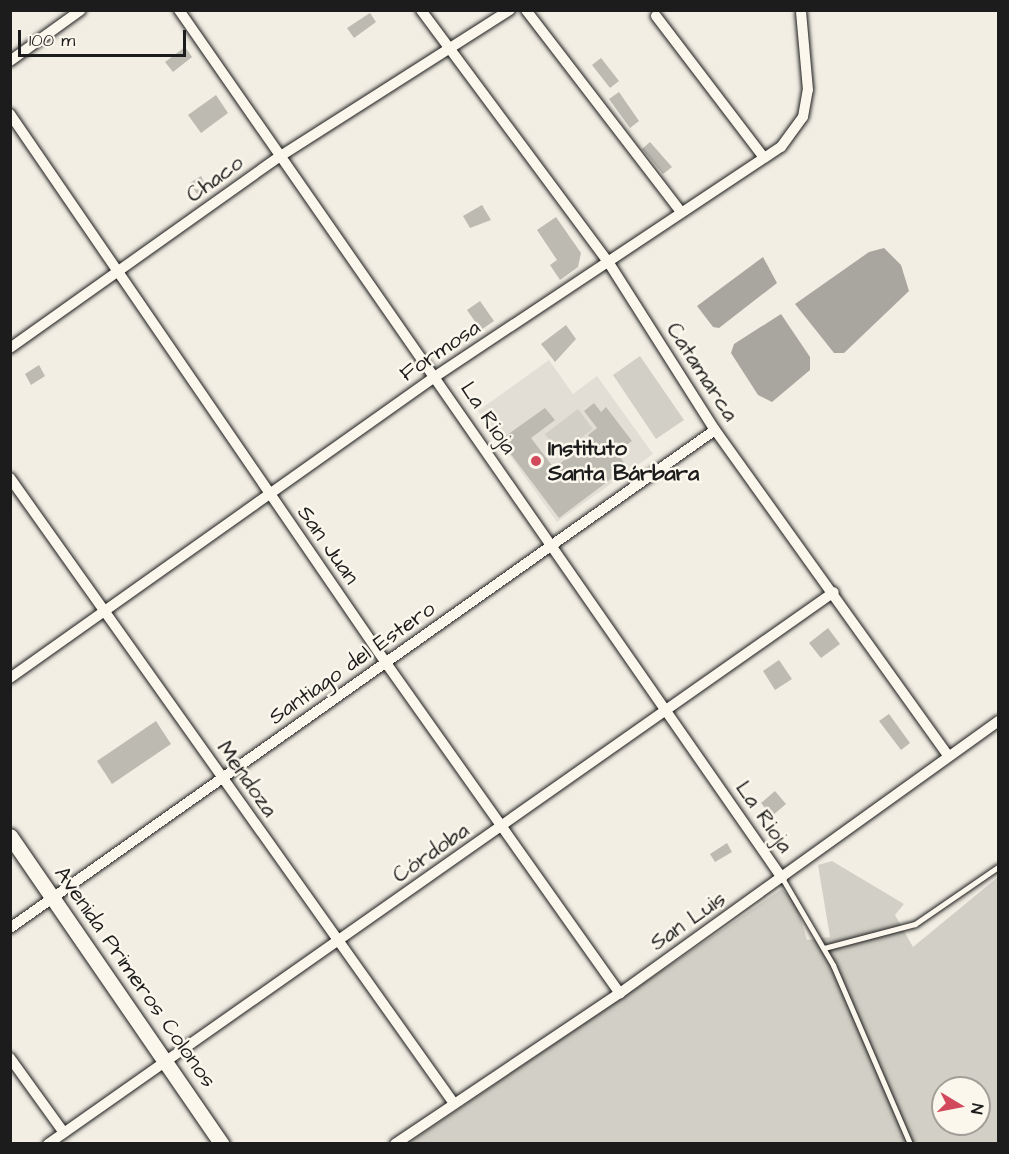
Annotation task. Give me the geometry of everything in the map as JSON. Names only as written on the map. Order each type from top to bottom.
[{"type":"street","points":[[10,62],[81,10]]},
{"type":"street","name":"La Rioja","points":[[179,10],[279,158],[436,376],[551,547],[782,878]]},
{"type":"street","name":"Catamarca","points":[[421,10],[448,51],[608,260],[715,430],[834,592],[948,756]]},
{"type":"street","name":"Chaco","points":[[10,348],[117,275],[279,158],[510,10]]},
{"type":"street","points":[[525,10],[681,212]]},
{"type":"street","name":"Formosa","points":[[10,678],[436,376],[764,158],[790,137],[803,117],[808,90],[801,12]]},
{"type":"street","points":[[656,15],[764,158]]},
{"type":"street","name":"San Juan","points":[[10,114],[117,275],[268,493],[501,828],[620,993]]},
{"type":"street","name":"Santiago del Estero","points":[[10,928],[715,430]]},
{"type":"street","name":"Mendoza","points":[[10,478],[453,1102]]},
{"type":"street","name":"Córdoba","points":[[48,1143],[501,828],[834,592]]},
{"type":"street","name":"San Luis","points":[[395,1143],[453,1102],[620,993],[999,721]]},
{"type":"street","name":"Avenida Primeros Colonos","points":[[10,836],[222,1143]]},
{"type":"street","points":[[10,1058],[64,1133]]},
{"type":"lane","points":[[824,948],[915,924],[999,867]]},
{"type":"lane","points":[[782,878],[824,948],[910,1143]]},
{"type":"shaded area","points":[[884,248],[901,265],[909,291],[844,353],[834,353],[795,304],[869,252]]},
{"type":"shaded area","points":[[763,257],[777,283],[719,328],[713,327],[697,306]]},
{"type":"shaded area","points":[[781,314],[810,357],[810,370],[772,402],[758,395],[731,353],[734,344]]},
{"type":"shaded area","points":[[640,356],[684,420],[656,439],[613,375]]},
{"type":"shaded area","points":[[549,360],[573,394],[597,376],[653,454],[557,522],[478,411]]},
{"type":"shaded area","points":[[578,409],[593,429],[559,454],[545,434]]},
{"type":"shaded area","points":[[832,861],[904,904],[895,915],[913,947],[998,877],[998,1143],[407,1144],[782,889],[796,903],[807,940],[830,937],[818,865]]},
{"type":"building","points":[[370,13],[376,22],[354,38],[347,28]]},
{"type":"building","points":[[185,47],[192,57],[173,72],[165,62]]},
{"type":"building","points":[[601,58],[619,81],[610,88],[592,65]]},
{"type":"building","points":[[619,92],[639,121],[630,128],[609,99]]},
{"type":"building","points":[[216,95],[228,113],[201,133],[188,115]]},
{"type":"building","points":[[650,142],[672,167],[663,174],[642,149]]},
{"type":"building","points":[[201,176],[207,188],[197,194],[190,183]]},
{"type":"building","points":[[482,205],[491,220],[470,228],[463,216]]},
{"type":"building","points":[[556,217],[581,253],[578,267],[560,280],[550,265],[557,260],[537,230]]},
{"type":"building","points":[[480,301],[494,321],[481,330],[467,310]]},
{"type":"building","points":[[566,325],[576,339],[555,362],[541,344]]},
{"type":"building","points":[[39,365],[45,376],[31,385],[25,374]]},
{"type":"building","points":[[594,403],[601,412],[606,407],[632,441],[617,452],[627,467],[559,518],[500,440],[545,408],[555,420],[531,438],[554,468],[591,440],[588,435],[597,428],[584,411]]},
{"type":"building","points":[[828,628],[840,644],[821,658],[809,643]]},
{"type":"building","points":[[779,660],[792,679],[775,690],[763,671]]},
{"type":"building","points":[[889,714],[910,743],[901,750],[879,721]]},
{"type":"building","points":[[156,721],[171,744],[112,784],[97,761]]},
{"type":"building","points":[[775,791],[786,804],[772,816],[761,803]]},
{"type":"building","points":[[727,843],[732,852],[715,862],[710,854]]},
{"type":"place","name":"Instituto Santa Bárbara","points":[[536,461]]}]
